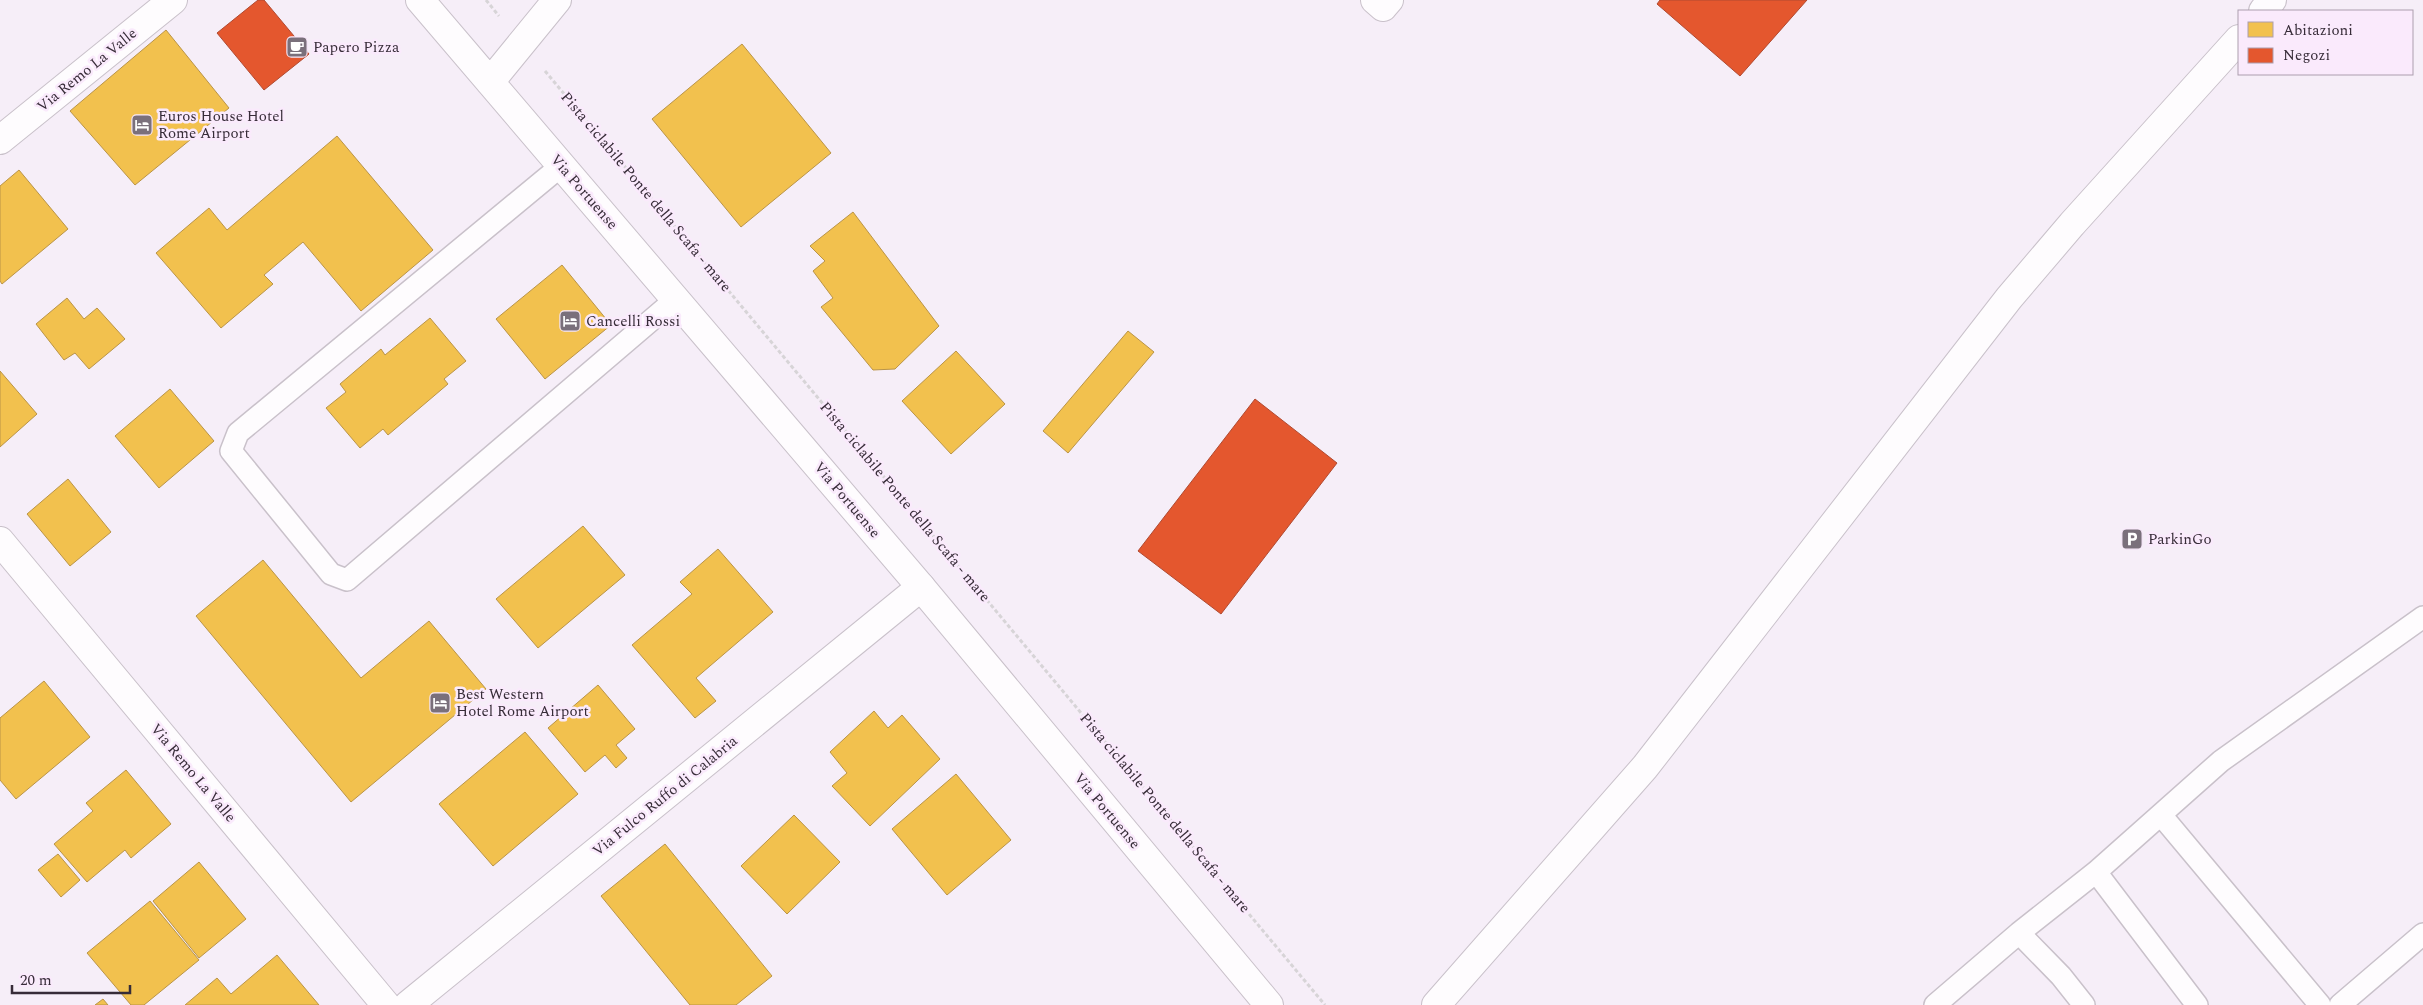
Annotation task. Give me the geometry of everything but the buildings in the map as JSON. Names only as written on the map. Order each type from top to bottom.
[{"type":"street","name":"Via Remo La Valle","points":[[0,140],[173,0]]},
{"type":"street","name":"Via Portuense","points":[[420,0],[921,587],[1269,1005]]},
{"type":"street","points":[[490,82],[557,0]]},
{"type":"street","points":[[1375,0],[1383,7],[1389,0]]},
{"type":"street","points":[[2263,10],[2272,0]]},
{"type":"street","points":[[1436,1005],[1645,767],[2009,298],[2072,224],[2238,40]]},
{"type":"street","name":"Via Remo La Valle","points":[[0,541],[386,1005]]},
{"type":"street","name":"Via Fulco Ruffo di Calabria","points":[[408,1005],[921,587]]},
{"type":"lane","points":[[561,166],[238,433],[231,451],[331,574],[346,580],[676,299]]},
{"type":"lane","points":[[1934,1005],[2019,933],[2096,872],[2221,761],[2423,617]]},
{"type":"lane","points":[[2161,815],[2320,1005]]},
{"type":"lane","points":[[2096,872],[2198,1005]]},
{"type":"lane","points":[[2019,933],[2061,976],[2084,1005]]},
{"type":"lane","points":[[2340,1005],[2423,934]]},
{"type":"path","name":"Pista ciclabile Ponte della Scafa - mare","points":[[486,0],[1325,1005]]},
{"type":"place","name":"Papero Pizza","points":[[297,47]]},
{"type":"place","name":"Euros House Hotel Rome Airport","points":[[142,125]]},
{"type":"place","name":"Cancelli Rossi","points":[[570,321]]},
{"type":"place","name":"ParkinGo","points":[[2132,539]]},
{"type":"place","name":"Best Western Hotel Rome Airport","points":[[440,703]]}]
